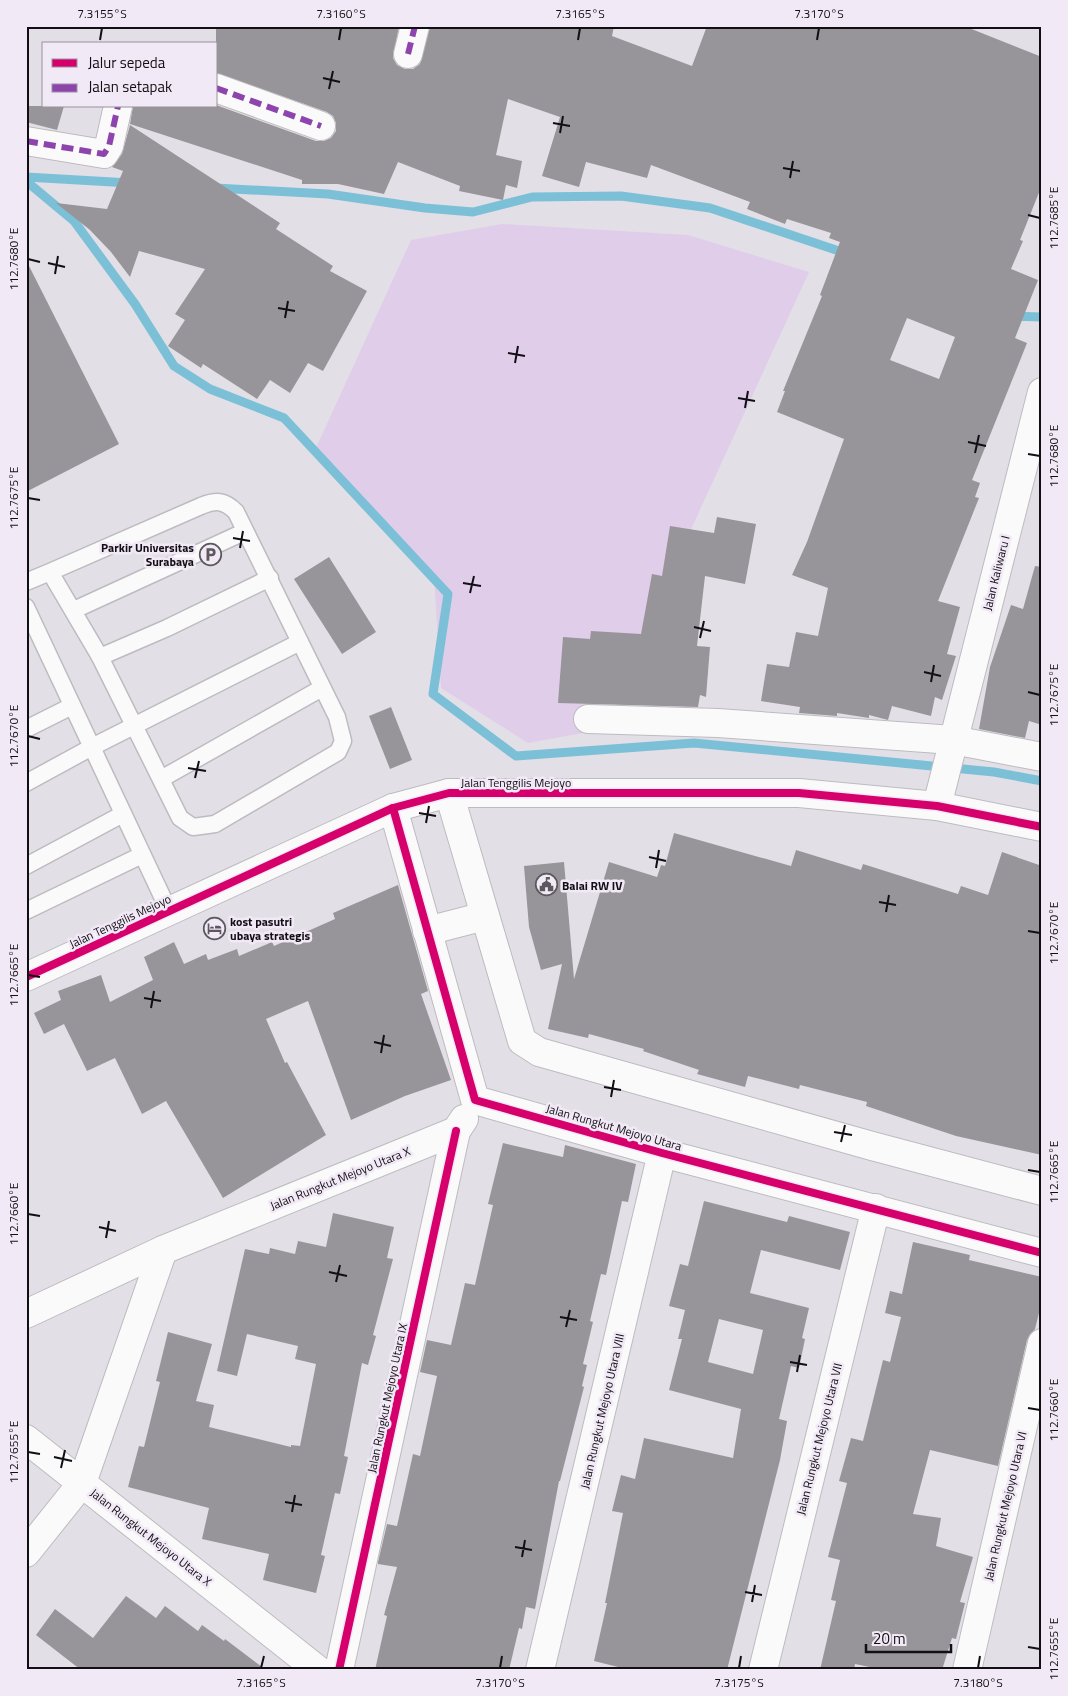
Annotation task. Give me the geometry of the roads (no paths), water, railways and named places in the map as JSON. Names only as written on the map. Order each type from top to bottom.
[{"type":"street","points":[[408,54],[415,26]]},
{"type":"street","points":[[218,89],[321,126]]},
{"type":"street","points":[[26,141],[104,154],[109,146],[118,108]]},
{"type":"street","name":"Jalan Kaliwaru I","points":[[951,747],[1042,392]]},
{"type":"street","points":[[588,719],[718,723],[1042,757]]},
{"type":"street","points":[[939,798],[951,747]]},
{"type":"street","points":[[449,793],[522,1041],[539,1052],[872,1146],[1042,1191]]},
{"type":"street","name":"Jalan Tenggilis Mejoyo","points":[[26,976],[393,808],[449,793],[799,794],[939,798],[1042,827]]},
{"type":"street","points":[[393,808],[475,1100],[456,1131]]},
{"type":"street","points":[[427,931],[485,916]]},
{"type":"street","name":"Jalan Rungkut Mejoyo Utara","points":[[475,1100],[662,1153],[1042,1253]]},
{"type":"street","name":"Jalan Rungkut Mejoyo Utara X","points":[[26,1314],[163,1250],[456,1131]]},
{"type":"street","name":"Jalan Rungkut Mejoyo Utara IX","points":[[339,1670],[456,1131]]},
{"type":"street","name":"Jalan Rungkut Mejoyo Utara VIII","points":[[540,1670],[662,1153]]},
{"type":"street","name":"Jalan Rungkut Mejoyo Utara VII","points":[[763,1670],[876,1208]]},
{"type":"street","name":"Jalan Rungkut Mejoyo Utara X","points":[[163,1250],[82,1483],[318,1670]]},
{"type":"street","name":"Jalan Rungkut Mejoyo Utara VI","points":[[967,1670],[1042,1343]]},
{"type":"street","points":[[26,1439],[82,1483],[26,1553]]},
{"type":"lane","points":[[26,582],[214,500],[227,503],[236,512],[244,532],[270,578],[337,718],[343,741],[338,752],[215,824],[193,827],[180,818],[100,657],[50,572]]},
{"type":"lane","points":[[74,610],[244,532]]},
{"type":"lane","points":[[100,657],[167,628],[270,578]]},
{"type":"lane","points":[[28,616],[92,747],[168,911]]},
{"type":"lane","points":[[26,784],[92,747],[300,642]]},
{"type":"lane","points":[[161,779],[322,688]]},
{"type":"lane","points":[[26,729],[72,706]]},
{"type":"lane","points":[[26,866],[123,814]]},
{"type":"lane","points":[[26,911],[142,855]]},
{"type":"waterway","points":[[26,177],[130,183]]},
{"type":"waterway","points":[[26,181],[74,221],[135,304],[174,366],[210,389],[284,418],[448,594],[433,694],[516,756],[694,743],[994,772],[1042,781]]},
{"type":"waterway","points":[[215,188],[328,194],[425,208],[473,212],[532,197],[621,196],[710,208],[848,254]]},
{"type":"waterway","points":[[1012,316],[1042,317]]},
{"type":"place","name":"Parkir Universitas Surabaya","points":[[210,554]]},
{"type":"place","name":"Balai RW IV","points":[[546,885]]},
{"type":"place","name":"kost pasutri ubaya strategis","points":[[214,928]]}]
